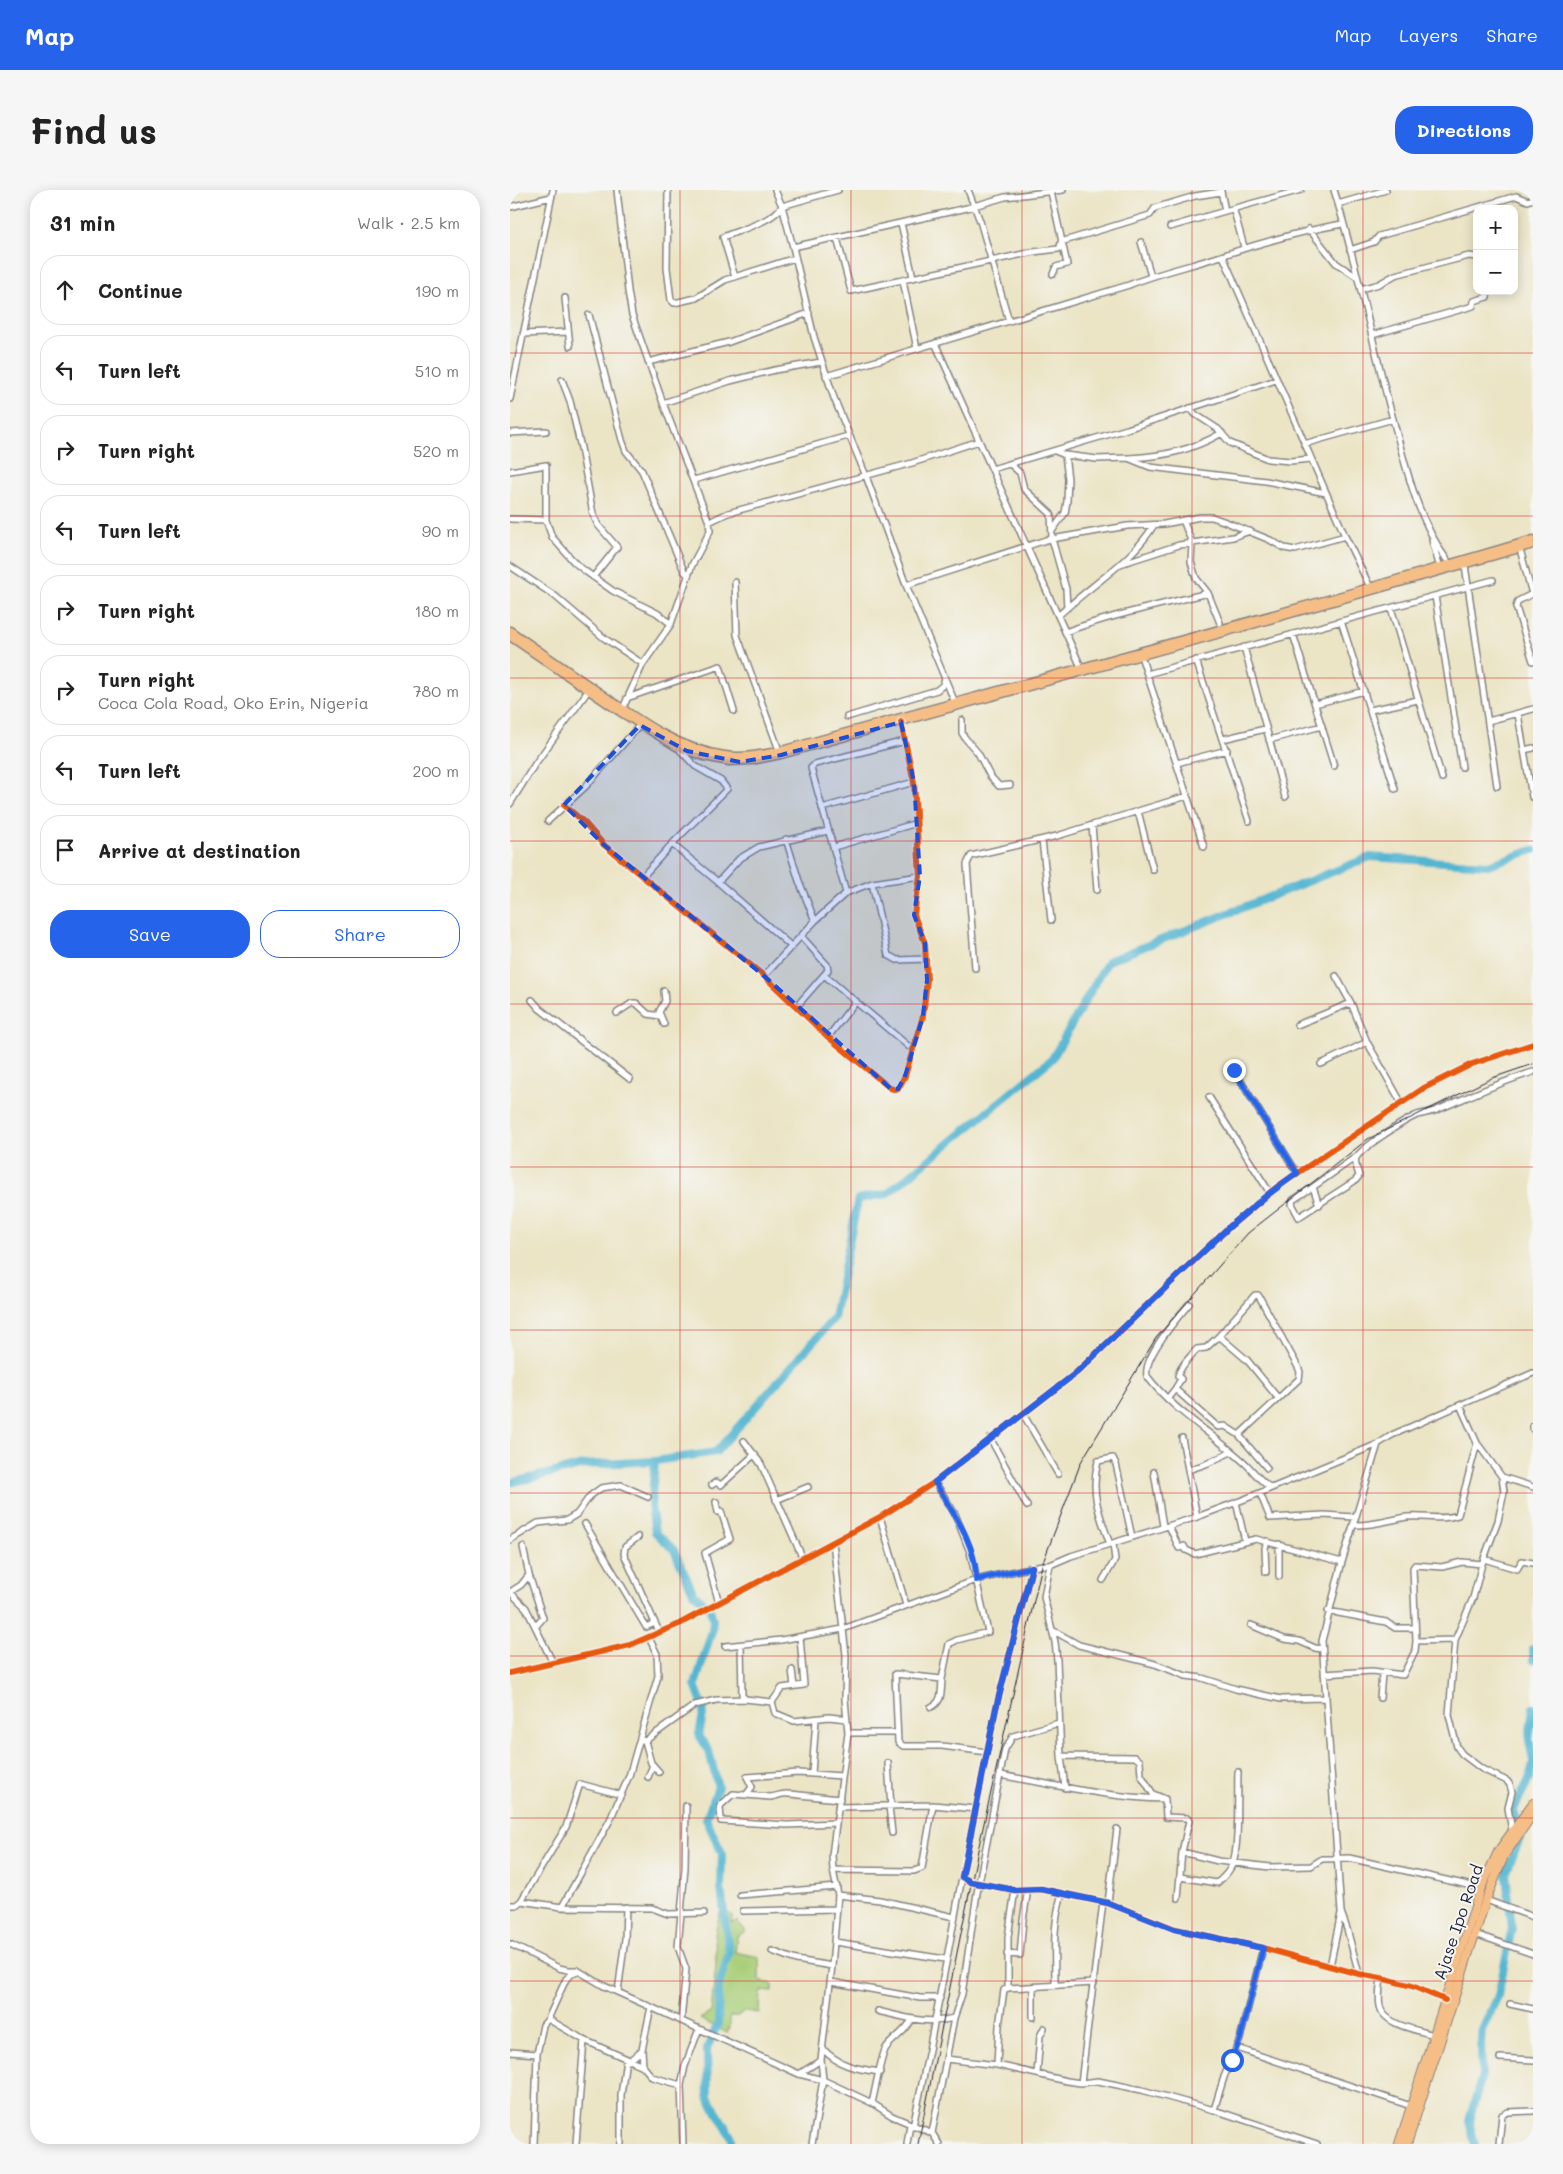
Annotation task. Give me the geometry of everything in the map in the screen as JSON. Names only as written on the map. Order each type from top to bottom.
[{"type":"highway","name":"Ajase Ipo Road","points":[[1407,2144],[1442,2024],[1486,1900],[1522,1817],[1533,1803]]},
{"type":"highway","name":"Ajase Ipo Road","points":[[1399,2144],[1434,2035],[1442,2024],[1445,2000],[1481,1888],[1499,1850],[1533,1814]]},
{"type":"main road","points":[[1440,569],[1449,563],[1533,539]]},
{"type":"main road","points":[[510,637],[676,747],[718,760],[730,762],[752,761],[781,755],[901,722],[1081,668],[1371,587],[1533,545]]},
{"type":"main road","points":[[510,630],[623,708],[677,741],[713,753],[745,756],[778,750],[1141,656],[1330,603],[1371,587]]},
{"type":"street","points":[[510,399],[553,190]]},
{"type":"street","points":[[617,190],[632,315],[663,403],[709,522],[708,536],[692,565],[671,624],[643,664],[623,708]]},
{"type":"street","points":[[668,190],[667,268],[672,302],[674,304],[696,298],[723,281],[795,258]]},
{"type":"street","points":[[775,190],[782,206],[793,247],[821,362],[906,585],[956,704]]},
{"type":"street","points":[[735,277],[723,237],[760,222],[779,211],[782,206],[838,190]]},
{"type":"street","points":[[968,190],[1009,321]]},
{"type":"street","points":[[793,247],[974,206],[1005,197],[1062,190]]},
{"type":"street","points":[[1170,227],[1301,190]]},
{"type":"street","points":[[1334,190],[1393,419],[1420,514],[1431,538],[1440,569]]},
{"type":"street","points":[[1338,204],[1386,190]]},
{"type":"street","points":[[1061,242],[1150,215],[1155,208],[1195,196],[1221,191],[1224,211]]},
{"type":"street","points":[[1051,192],[1057,212],[1061,242],[1067,264],[1056,267],[1052,274]]},
{"type":"street","points":[[510,207],[551,196]]},
{"type":"street","points":[[1350,250],[1354,247],[1374,242],[1379,236],[1516,196],[1528,201],[1533,199]]},
{"type":"street","points":[[1232,209],[1244,247]]},
{"type":"street","points":[[901,223],[913,278]]},
{"type":"street","points":[[826,376],[1129,285],[1151,276],[1223,256],[1244,247],[1309,229],[1342,224]]},
{"type":"street","points":[[1309,229],[1336,263],[1357,277]]},
{"type":"street","points":[[837,238],[850,291],[1033,252],[1058,249],[1061,242]]},
{"type":"street","points":[[1141,242],[1151,276]]},
{"type":"street","points":[[1223,256],[1345,536],[1371,587]]},
{"type":"street","points":[[1361,289],[1379,284],[1395,275],[1473,256]]},
{"type":"street","points":[[903,281],[917,349]]},
{"type":"street","points":[[1372,336],[1466,309],[1473,306],[1474,300],[1487,297],[1487,295]]},
{"type":"street","points":[[566,298],[570,346]]},
{"type":"street","points":[[648,362],[729,342],[809,313]]},
{"type":"street","points":[[590,315],[626,451],[641,468],[684,571],[688,575]]},
{"type":"street","points":[[523,334],[568,332]]},
{"type":"street","points":[[935,343],[1081,668]]},
{"type":"street","points":[[663,403],[730,381],[775,370],[821,362]]},
{"type":"street","points":[[562,380],[570,401],[581,448],[593,514],[598,525],[617,547],[593,577]]},
{"type":"street","points":[[992,469],[1276,380]]},
{"type":"street","points":[[1190,408],[1195,414],[1222,433],[1230,443],[1268,460],[1290,461],[1311,459]]},
{"type":"street","points":[[1304,444],[1393,419]]},
{"type":"street","points":[[510,433],[546,431]]},
{"type":"street","points":[[1054,451],[1065,455],[1097,459],[1172,454],[1203,444],[1222,433]]},
{"type":"street","points":[[694,480],[848,436]]},
{"type":"street","points":[[709,522],[728,513],[919,461],[979,441]]},
{"type":"street","points":[[1052,532],[1065,514],[1068,479],[1065,455]]},
{"type":"street","points":[[1128,458],[1150,467],[1266,481],[1326,493]]},
{"type":"street","points":[[1010,464],[1020,473],[1024,489],[1051,514],[1052,539],[1066,589],[1067,608]]},
{"type":"street","points":[[510,471],[546,465],[546,520],[552,537],[575,564],[625,598],[657,613],[671,624]]},
{"type":"street","points":[[906,585],[1052,539],[1127,526],[1164,524],[1212,517],[1250,531],[1284,548],[1295,550],[1345,536]]},
{"type":"street","points":[[510,519],[546,520]]},
{"type":"street","points":[[1183,520],[1192,543],[1191,562],[1196,578],[1208,593],[1220,623]]},
{"type":"street","points":[[1058,616],[1120,564],[1144,541],[1154,524]]},
{"type":"street","points":[[1120,564],[1179,545],[1233,537],[1250,531]]},
{"type":"street","points":[[1431,538],[1449,563]]},
{"type":"street","points":[[1520,549],[1532,594],[1518,601],[1516,607],[1533,661]]},
{"type":"street","points":[[1465,564],[1470,587],[1497,786]]},
{"type":"street","points":[[510,566],[555,596],[604,638],[643,664]]},
{"type":"street","points":[[1147,674],[1493,580]]},
{"type":"street","points":[[734,582],[736,635],[778,750]]},
{"type":"street","points":[[1065,632],[1098,620],[1208,593]]},
{"type":"street","points":[[1435,596],[1462,766]]},
{"type":"street","points":[[1391,608],[1442,778]]},
{"type":"street","points":[[1341,622],[1396,789]]},
{"type":"street","points":[[1293,634],[1334,766]]},
{"type":"street","points":[[1244,647],[1285,797]]},
{"type":"street","points":[[1141,656],[1204,847]]},
{"type":"street","points":[[1196,660],[1249,820]]},
{"type":"street","points":[[627,698],[720,666],[734,711]]},
{"type":"street","points":[[847,717],[937,690],[943,685],[945,678]]},
{"type":"street","points":[[510,804],[534,764],[588,690]]},
{"type":"street","points":[[1315,704],[1364,691]]},
{"type":"street","points":[[1370,710],[1418,700]]},
{"type":"street","points":[[1488,721],[1533,709]]},
{"type":"street","points":[[1518,714],[1532,797]]},
{"type":"street","points":[[962,720],[962,733],[982,759],[994,782],[999,786],[1010,785]]},
{"type":"street","points":[[564,805],[584,822],[604,845],[764,976],[828,1037],[877,1078],[896,1090],[905,1076],[925,1005],[926,959],[925,943],[914,914],[920,876],[917,823],[914,782],[901,722]]},
{"type":"street","points":[[548,821],[585,787],[640,724]]},
{"type":"street","points":[[1269,740],[1322,726]]},
{"type":"street","points":[[1223,739],[1265,729]]},
{"type":"street","points":[[846,893],[811,768],[812,766],[905,741]]},
{"type":"street","points":[[643,876],[727,788],[721,781],[695,766],[688,756],[676,747]]},
{"type":"street","points":[[1524,750],[1533,748]]},
{"type":"street","points":[[1176,763],[1227,750]]},
{"type":"street","points":[[822,808],[914,782]]},
{"type":"street","points":[[510,789],[516,794]]},
{"type":"street","points":[[975,968],[968,859],[971,856],[1042,840],[1187,796]]},
{"type":"street","points":[[1138,811],[1153,870]]},
{"type":"street","points":[[834,847],[917,823]]},
{"type":"street","points":[[1092,825],[1097,890]]},
{"type":"street","points":[[718,882],[739,859],[759,847],[786,839],[828,831]]},
{"type":"street","points":[[786,839],[799,881],[815,921]]},
{"type":"street","points":[[1042,840],[1051,920]]},
{"type":"street","points":[[672,844],[792,947]]},
{"type":"street","points":[[764,976],[815,921],[846,893],[872,883],[920,876]]},
{"type":"street","points":[[872,883],[888,955],[896,960],[926,959]]},
{"type":"street","points":[[796,1007],[828,970],[827,965],[801,936]]},
{"type":"street","points":[[824,975],[913,1050]]},
{"type":"street","points":[[1336,976],[1351,1004],[1367,1042],[1402,1102]]},
{"type":"street","points":[[664,991],[665,1001],[659,1012],[664,1024]]},
{"type":"street","points":[[532,1000],[540,1009],[630,1079]]},
{"type":"street","points":[[828,1037],[856,1001]]},
{"type":"street","points":[[618,1013],[628,1005],[636,1003],[648,1014],[660,1016]]},
{"type":"street","points":[[1297,1025],[1351,1004]]},
{"type":"street","points":[[1321,1064],[1367,1042]]},
{"type":"street","points":[[510,1673],[630,1645],[649,1638],[706,1610],[880,1517],[935,1482],[1076,1373],[1210,1244],[1270,1193],[1297,1173],[1424,1088],[1472,1064],[1533,1044]]},
{"type":"street","points":[[1234,1070],[1297,1173]]},
{"type":"street","points":[[1358,1155],[1356,1162],[1358,1178],[1299,1217],[1292,1204],[1298,1195],[1355,1160],[1358,1155],[1374,1142],[1416,1116],[1436,1110],[1514,1076],[1533,1072]]},
{"type":"street","points":[[1209,1097],[1270,1193]]},
{"type":"street","points":[[1313,1187],[1319,1205]]},
{"type":"street","points":[[1168,1398],[1181,1379],[1178,1376],[1179,1371],[1194,1353],[1198,1349],[1206,1348],[1219,1336],[1252,1297],[1258,1295],[1300,1372],[1299,1379],[1239,1435]]},
{"type":"street","points":[[1189,1304],[1166,1330],[1147,1368],[1147,1376],[1168,1398],[1246,1464],[1263,1483],[1271,1488]]},
{"type":"street","points":[[1219,1336],[1247,1360],[1278,1398]]},
{"type":"street","points":[[725,1646],[800,1637],[843,1629],[976,1580],[1032,1567],[1050,1565],[1072,1556],[1197,1517],[1378,1444],[1533,1373]]},
{"type":"street","points":[[1175,1389],[1218,1428],[1225,1426],[1239,1435],[1267,1468]]},
{"type":"street","points":[[1460,1405],[1477,1443],[1502,1477],[1504,1492],[1498,1521],[1483,1562],[1473,1598],[1455,1640],[1449,1715],[1457,1747],[1469,1760],[1507,1781],[1510,1785],[1512,1792],[1508,1808],[1516,1831]]},
{"type":"street","points":[[1023,1414],[1058,1474]]},
{"type":"street","points":[[990,1438],[1027,1506]]},
{"type":"street","points":[[1182,1438],[1197,1517]]},
{"type":"street","points":[[744,1441],[755,1454],[802,1559]]},
{"type":"street","points":[[1353,1525],[1365,1526],[1409,1517],[1450,1518],[1458,1515],[1477,1443]]},
{"type":"street","points":[[1359,1974],[1348,1929],[1341,1912],[1322,1649],[1328,1611],[1354,1517],[1378,1444]]},
{"type":"street","points":[[1188,1470],[1231,1452]]},
{"type":"street","points":[[712,1485],[716,1482],[721,1485],[755,1454]]},
{"type":"street","points":[[1103,1580],[1115,1560],[1112,1544],[1098,1510],[1094,1480],[1098,1461],[1113,1458],[1116,1464],[1132,1537]]},
{"type":"street","points":[[1154,1472],[1166,1526],[1179,1548],[1184,1546],[1186,1550],[1195,1554],[1256,1539],[1342,1562]]},
{"type":"street","points":[[1502,1477],[1533,1486]]},
{"type":"street","points":[[932,1707],[938,1704],[940,1700],[949,1644],[988,1632],[972,1559],[961,1528],[935,1482]]},
{"type":"street","points":[[510,1540],[525,1529],[538,1523],[567,1520],[577,1514],[590,1496],[601,1488],[621,1485],[648,1497]]},
{"type":"street","points":[[776,1500],[808,1487]]},
{"type":"street","points":[[1260,1493],[1270,1518],[1324,1515],[1354,1517]]},
{"type":"street","points":[[716,1502],[718,1512],[721,1511],[730,1539],[705,1553],[717,1604]]},
{"type":"street","points":[[1236,1502],[1245,1541]]},
{"type":"street","points":[[880,1517],[906,1605]]},
{"type":"street","points":[[585,1524],[646,1627],[655,1623]]},
{"type":"street","points":[[638,1537],[625,1547],[624,1554],[660,1633]]},
{"type":"street","points":[[1266,1572],[1265,1548],[1267,1541]]},
{"type":"street","points":[[812,2144],[823,2080],[821,2060],[835,1942],[838,1896],[833,1870],[836,1823],[848,1732],[845,1699],[846,1655],[833,1542]]},
{"type":"street","points":[[1279,1544],[1279,1576]]},
{"type":"street","points":[[523,1547],[534,1594],[541,1608],[543,1618],[536,1626]]},
{"type":"street","points":[[1324,1674],[1372,1671],[1382,1674],[1403,1675],[1415,1651],[1413,1568],[1415,1565],[1442,1567],[1462,1562],[1483,1562],[1517,1569],[1522,1560],[1533,1563]]},
{"type":"street","points":[[1050,1565],[1044,1597],[1055,1642],[1064,1788]]},
{"type":"street","points":[[906,2144],[936,2021],[945,1959],[987,1752],[1032,1567]]},
{"type":"street","points":[[529,1575],[521,1585],[510,1592],[526,1608],[554,1663]]},
{"type":"street","points":[[1328,1611],[1386,1622],[1395,1628],[1415,1628]]},
{"type":"street","points":[[1251,1625],[1284,1639],[1299,1641],[1322,1649]]},
{"type":"street","points":[[1052,1630],[1062,1638],[1078,1644],[1251,1693],[1281,1699],[1325,1698]]},
{"type":"street","points":[[800,1637],[805,1682],[802,1686],[779,1690],[772,1702],[774,1713],[794,1721],[816,1720],[829,1717],[847,1719]]},
{"type":"street","points":[[562,1907],[622,1795],[642,1740],[658,1676],[657,1654],[649,1638]]},
{"type":"street","points":[[1055,1642],[1062,1638]]},
{"type":"street","points":[[1416,1641],[1455,1640]]},
{"type":"street","points":[[742,1644],[742,1695],[745,1699]]},
{"type":"street","points":[[792,1670],[794,1686]]},
{"type":"street","points":[[942,1679],[895,1674],[898,1742],[903,1746],[942,1746],[987,1752]]},
{"type":"street","points":[[1380,1698],[1382,1674]]},
{"type":"street","points":[[642,1740],[695,1705],[716,1700],[745,1699],[772,1702]]},
{"type":"street","points":[[812,1773],[816,1720]]},
{"type":"street","points":[[937,2143],[932,2132],[954,2018],[962,1994],[979,1884],[1005,1749],[1013,1736],[1059,1723]]},
{"type":"street","points":[[848,1732],[897,1733]]},
{"type":"street","points":[[642,1740],[653,1765],[660,1772]]},
{"type":"street","points":[[1061,1756],[1135,1758],[1140,1761],[1141,1775],[1153,1794],[1165,1799]]},
{"type":"street","points":[[888,1763],[892,1833]]},
{"type":"street","points":[[648,1777],[653,1765]]},
{"type":"street","points":[[1180,1876],[1217,1883],[1228,1872],[1233,1863],[1237,1839],[1238,1772]]},
{"type":"street","points":[[746,1795],[752,1787],[747,1777],[812,1773],[842,1776]]},
{"type":"street","points":[[1000,1775],[1064,1788],[1139,1799],[1165,1799]]},
{"type":"street","points":[[510,1905],[522,1902],[566,1828],[580,1784],[622,1795]]},
{"type":"street","points":[[836,1823],[787,1825],[721,1821],[720,1806],[733,1794],[770,1798],[778,1794],[788,1794],[840,1799]]},
{"type":"street","points":[[1165,1799],[1166,1817],[1186,1816],[1189,1821],[1182,1852],[1178,1898]]},
{"type":"street","points":[[838,1807],[933,1805],[958,1806],[976,1810]]},
{"type":"street","points":[[833,1870],[914,1871],[922,1868],[933,1805]]},
{"type":"street","points":[[681,2021],[686,1969],[678,1947],[685,1868],[686,1806]]},
{"type":"street","points":[[1081,2083],[1105,1903],[1118,1829]]},
{"type":"street","points":[[1182,1852],[1233,1863],[1270,1867],[1304,1867],[1310,1866],[1322,1859],[1350,1858],[1481,1888]]},
{"type":"street","points":[[962,1877],[979,1884],[1015,1890],[1028,1889],[1062,1893],[1105,1903],[1174,1929],[1263,1948],[1412,1986],[1445,2000]]},
{"type":"street","points":[[740,1895],[836,1887]]},
{"type":"street","points":[[1007,1954],[1020,1955],[1028,1889]]},
{"type":"street","points":[[1008,1988],[1007,1954],[1015,1890]]},
{"type":"street","points":[[1055,1985],[1054,1924],[1062,1893]]},
{"type":"street","points":[[838,1896],[880,1900],[954,1917]]},
{"type":"street","points":[[1486,1900],[1533,1917]]},
{"type":"street","points":[[522,1902],[562,1907],[652,1908],[668,1914],[704,1913]]},
{"type":"street","points":[[618,1992],[624,1948],[626,1907]]},
{"type":"street","points":[[743,1911],[837,1909]]},
{"type":"street","points":[[1330,1966],[1341,1912]]},
{"type":"street","points":[[1475,1934],[1533,1954]]},
{"type":"street","points":[[835,1942],[945,1959]]},
{"type":"street","points":[[510,1944],[559,1968],[577,1970],[618,1992],[681,2021],[798,2074],[823,2080],[872,2103],[892,2116],[932,2132]]},
{"type":"street","points":[[1214,2110],[1224,2077],[1237,2048],[1263,1948]]},
{"type":"street","points":[[772,1951],[796,1960],[832,1966]]},
{"type":"street","points":[[559,1968],[566,1979]]},
{"type":"street","points":[[534,2144],[537,2054],[543,2024],[548,2019],[566,1979],[577,1970]]},
{"type":"street","points":[[1381,1978],[1379,2004],[1384,2015],[1394,2022],[1434,2035]]},
{"type":"street","points":[[830,1982],[920,1998],[940,1998]]},
{"type":"street","points":[[997,2065],[1004,1990],[1008,1988],[1094,1983]]},
{"type":"street","points":[[1033,1987],[1033,2018]]},
{"type":"street","points":[[1510,2004],[1533,2009]]},
{"type":"street","points":[[643,2066],[642,2050],[650,2006]]},
{"type":"street","points":[[878,2011],[912,2019],[936,2021],[954,2018]]},
{"type":"street","points":[[548,2019],[584,2040],[643,2066],[652,2077],[681,2085]]},
{"type":"street","points":[[872,2103],[883,2054],[905,2031],[912,2019]]},
{"type":"street","points":[[1037,2074],[1040,2036],[1044,2028]]},
{"type":"street","points":[[683,2144],[681,2085],[685,2066],[699,2029]]},
{"type":"street","points":[[576,2144],[584,2040]]},
{"type":"street","points":[[822,2048],[840,2064],[858,2070],[880,2072]]},
{"type":"street","points":[[1237,2048],[1411,2106]]},
{"type":"street","points":[[621,2144],[621,2095],[628,2060],[642,2050]]},
{"type":"street","points":[[510,2052],[537,2054]]},
{"type":"street","points":[[1500,2058],[1533,2060]]},
{"type":"street","points":[[798,2074],[821,2060]]},
{"type":"street","points":[[946,2060],[997,2065],[1081,2083],[1098,2081],[1142,2090],[1214,2110],[1317,2144]]},
{"type":"street","points":[[1499,2144],[1502,2115],[1508,2112],[1533,2111]]},
{"type":"highlighted area","points":[[901,722],[914,782],[920,876],[914,915],[925,943],[927,980],[923,1016],[905,1076],[898,1089],[890,1088],[764,976],[604,845],[564,805],[640,725],[687,751],[740,762],[781,755]]},
{"type":"green space","points":[[721,1909],[733,1916],[731,1923],[737,1921],[746,1931],[737,1936],[735,1952],[759,1957],[759,1981],[773,1984],[773,1992],[760,1991],[759,2013],[744,2011],[738,2016],[730,2016],[727,2033],[700,2019],[711,2012],[716,1965],[715,1934]]},
{"type":"waterway","points":[[510,1483],[584,1465],[655,1461],[716,1452],[834,1318],[858,1199],[887,1194],[1052,1059],[1108,961],[1370,857],[1488,865],[1533,850]]},
{"type":"waterway","points":[[655,1461],[651,1506],[655,1532],[674,1550],[693,1592],[710,1609],[713,1620],[712,1631],[695,1685],[704,1709],[699,1735],[709,1751],[718,1787],[706,1819],[722,1853],[721,1888],[729,1952],[719,1985],[718,2024],[707,2048],[708,2097],[732,2138],[732,2144]]},
{"type":"waterway","points":[[1533,1649],[1533,1660]]},
{"type":"waterway","points":[[1533,1708],[1529,1740],[1533,1761]]},
{"type":"waterway","points":[[1475,2144],[1469,2121],[1482,2076],[1482,2030],[1498,1996],[1512,1928],[1506,1874],[1521,1836],[1513,1811],[1530,1777],[1533,1762]]},
{"type":"railway","points":[[918,2144],[978,1850],[1042,1565],[1081,1462],[1156,1338],[1248,1233],[1368,1139],[1492,1078],[1533,1064]]},
{"type":"cycle path","points":[[564,805],[584,822],[604,845],[764,976],[828,1037],[890,1088],[896,1090],[905,1076],[923,1016],[927,980],[925,943],[914,915],[920,876],[914,782],[901,722]]},
{"type":"cycle path","points":[[510,1673],[630,1645],[679,1624],[880,1517],[935,1482],[1076,1373],[1228,1228],[1277,1187],[1424,1088],[1472,1064],[1533,1044]]},
{"type":"cycle path","points":[[1032,1567],[996,1708],[962,1877],[971,1882],[1015,1890],[1041,1889],[1108,1903],[1175,1929],[1263,1948],[1412,1986],[1445,2000]]},
{"type":"route","points":[[1232,2060],[1240,2039],[1263,1948],[1174,1929],[1108,1903],[1041,1889],[1015,1890],[971,1882],[962,1877],[996,1708],[1032,1567],[976,1580],[976,1572],[961,1528],[955,1514],[935,1482],[1076,1373],[1228,1228],[1248,1210],[1297,1173],[1234,1070]]}]
